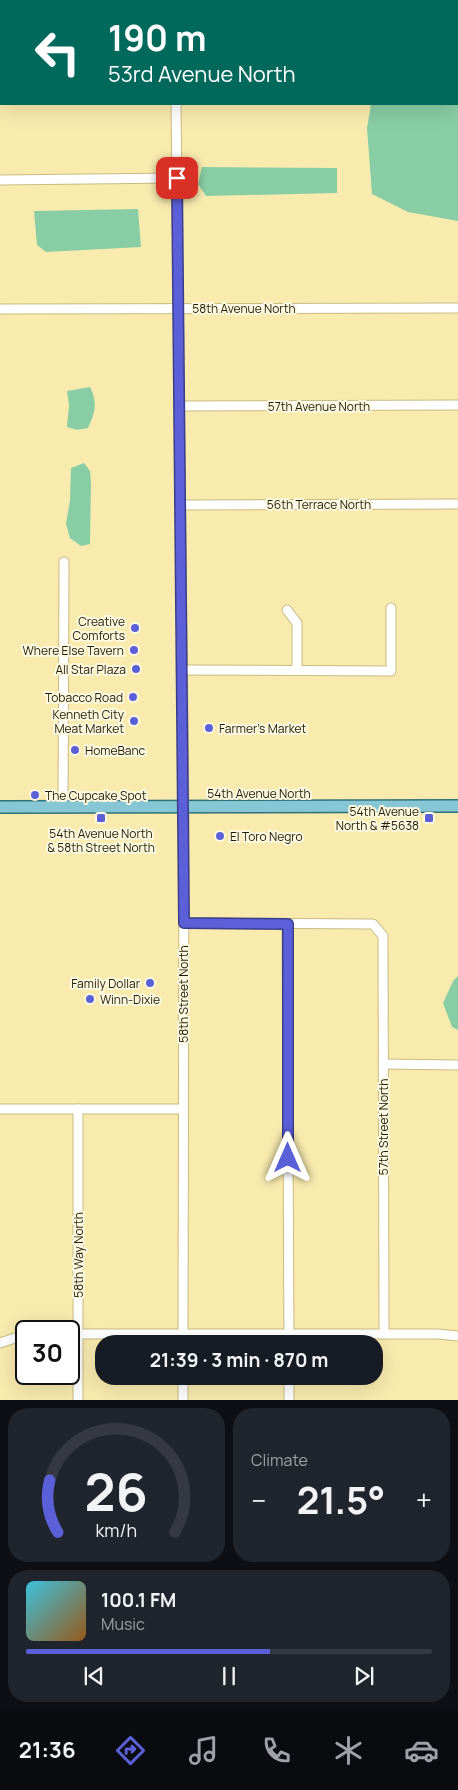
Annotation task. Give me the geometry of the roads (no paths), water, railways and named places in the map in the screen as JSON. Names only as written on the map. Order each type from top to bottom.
[{"type":"main road","name":"54th Avenue North","points":[[0,807],[458,806]]},
{"type":"street","name":"58th Street North","points":[[176,105],[184,807],[184,1333]]},
{"type":"street","points":[[0,180],[177,178]]},
{"type":"street","name":"58th Avenue North","points":[[0,309],[458,308]]},
{"type":"street","name":"57th Avenue North","points":[[179,406],[458,405]]},
{"type":"street","name":"56th Terrace North","points":[[180,505],[458,504]]},
{"type":"street","points":[[63,807],[64,562]]},
{"type":"street","points":[[181,670],[391,671],[391,608]]},
{"type":"street","points":[[287,610],[297,623],[297,670]]},
{"type":"street","points":[[184,923],[288,924],[289,1335]]},
{"type":"street","name":"57th Street North","points":[[288,924],[373,924],[383,936],[384,1334]]},
{"type":"street","points":[[383,1064],[458,1064]]},
{"type":"street","points":[[0,1109],[183,1109]]},
{"type":"street","name":"58th Way North","points":[[73,1320],[78,1109]]},
{"type":"street","points":[[80,1334],[184,1333],[219,1335]]},
{"type":"street","points":[[365,1335],[438,1334],[458,1336]]},
{"type":"street","points":[[0,1343],[15,1339]]},
{"type":"street","name":"58th Way North","points":[[77,1385],[78,1400]]},
{"type":"street","points":[[183,1400],[184,1385]]},
{"type":"street","points":[[289,1385],[289,1400]]},
{"type":"place","name":"Creative Comforts","points":[[135,628]]},
{"type":"place","name":"Where Else Tavern","points":[[134,650]]},
{"type":"place","name":"All Star Plaza","points":[[136,669]]},
{"type":"place","name":"Tobacco Road","points":[[133,697]]},
{"type":"place","name":"Kenneth City Meat Market","points":[[134,721]]},
{"type":"place","name":"Farmer's Market","points":[[209,728]]},
{"type":"place","name":"HomeBanc","points":[[75,750]]},
{"type":"place","name":"The Cupcake Spot","points":[[35,795]]},
{"type":"place","name":"54th Avenue North & 58th Street North","points":[[101,818]]},
{"type":"place","name":"54th Avenue North & #5638","points":[[429,818]]},
{"type":"place","name":"El Toro Negro","points":[[220,836]]},
{"type":"place","name":"Family Dollar","points":[[150,983]]},
{"type":"place","name":"Winn-Dixie","points":[[90,999]]}]
